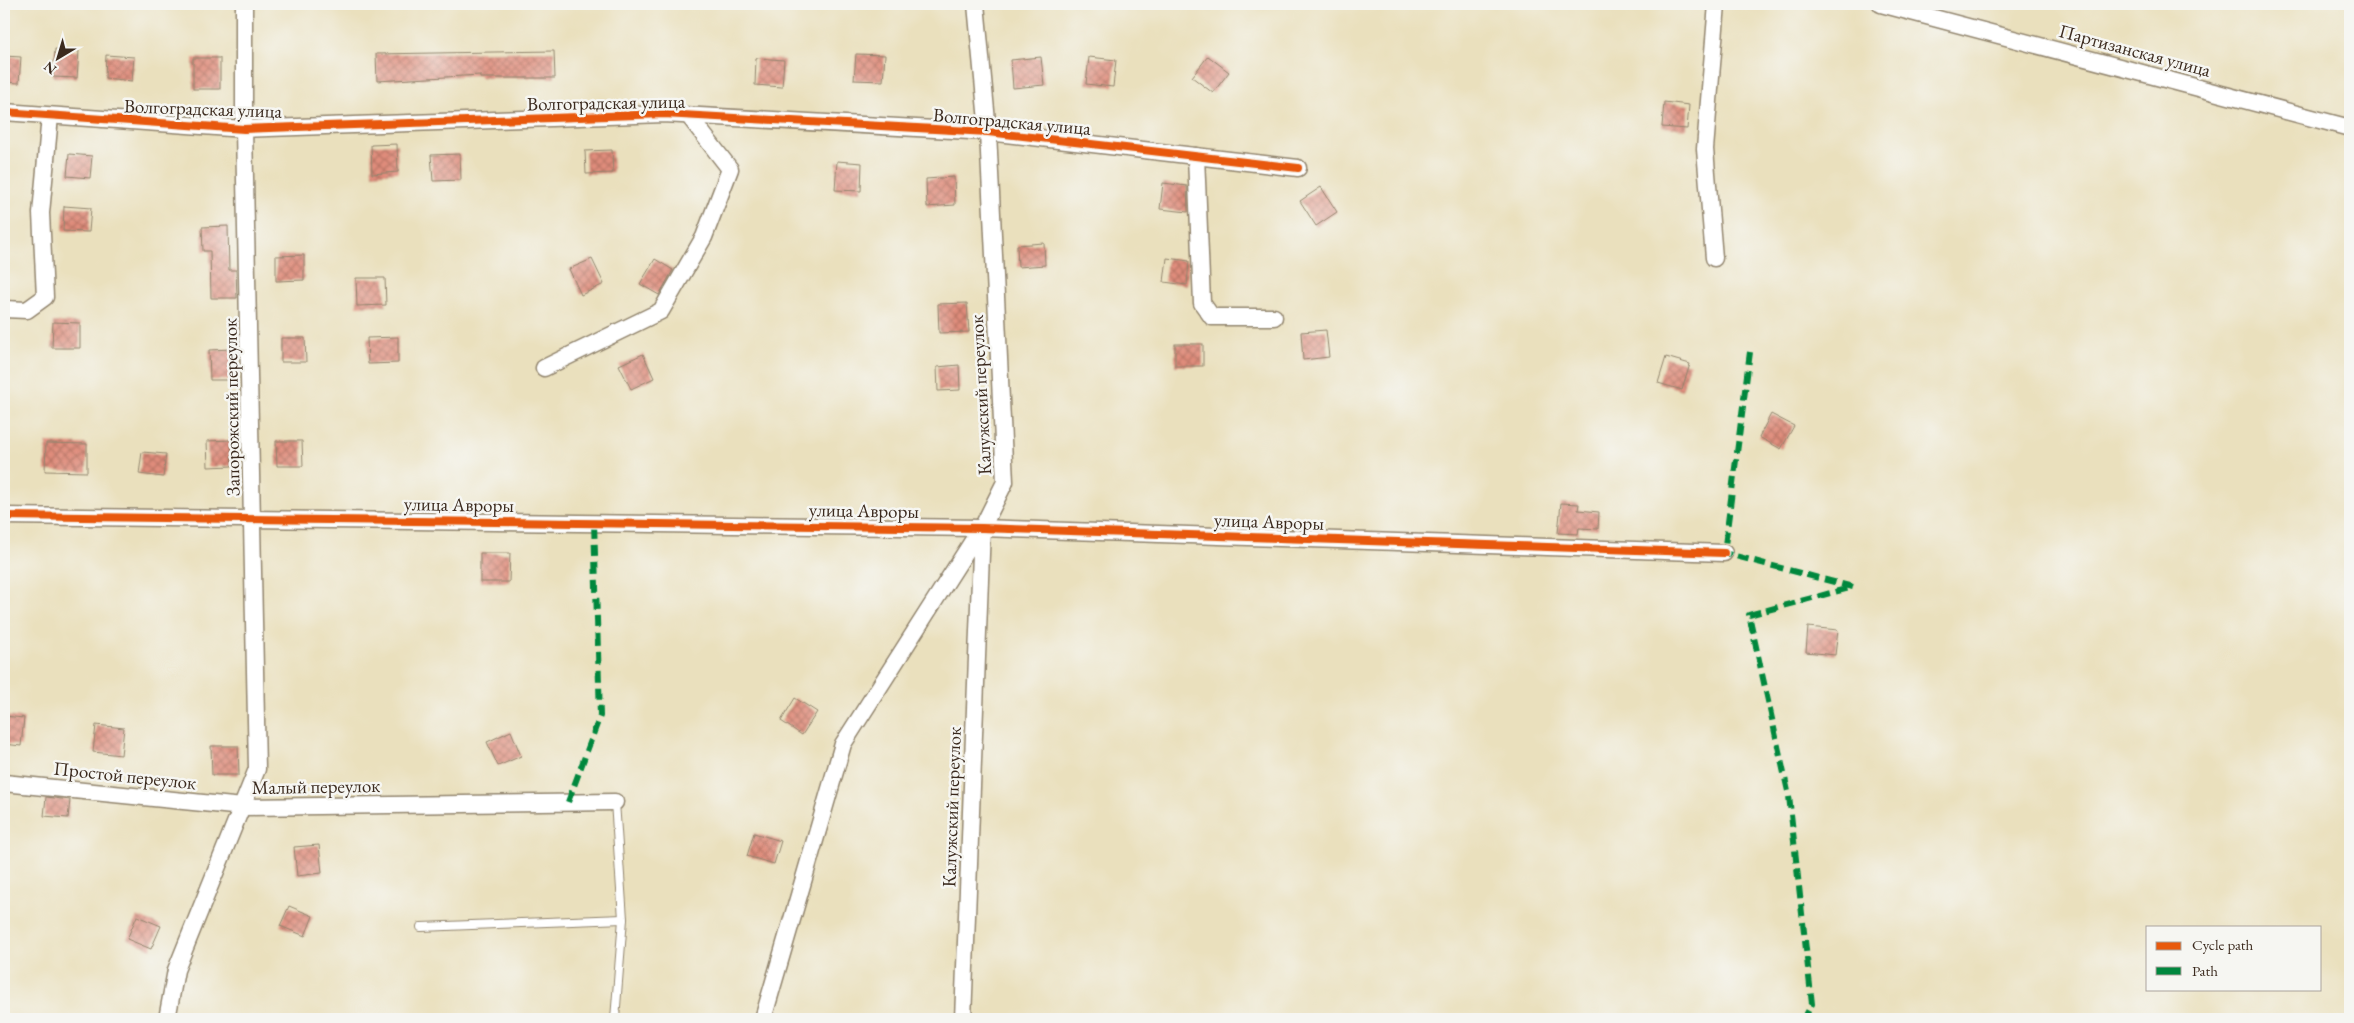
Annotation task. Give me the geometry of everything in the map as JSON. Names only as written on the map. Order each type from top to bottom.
[{"type":"street","name":"Запорожский переулок","points":[[243,807],[257,769],[244,129],[244,4]]},
{"type":"street","name":"Калужский переулок","points":[[963,1019],[982,528],[1005,482],[988,132],[976,4]]},
{"type":"street","points":[[1714,258],[1705,150],[1717,4]]},
{"type":"street","name":"Партизанская улица","points":[[1881,4],[2350,128]]},
{"type":"street","name":"Волгоградская улица","points":[[4,112],[244,129],[654,115],[689,116],[988,132],[1298,168]]},
{"type":"street","points":[[4,309],[27,310],[45,297],[41,213],[50,116]]},
{"type":"street","points":[[544,368],[661,311],[704,236],[730,168],[689,116]]},
{"type":"street","points":[[1196,156],[1202,303],[1212,317],[1274,317]]},
{"type":"street","name":"улица Авроры","points":[[4,516],[982,528],[1724,553]]},
{"type":"street","points":[[763,1019],[843,744],[982,528]]},
{"type":"street","name":"Простой переулок","points":[[4,783],[243,807]]},
{"type":"street","name":"Малый переулок","points":[[167,1019],[176,970],[243,807],[615,802]]},
{"type":"lane","points":[[615,802],[623,919],[615,1019]]},
{"type":"lane","points":[[421,927],[623,919]]},
{"type":"building","points":[[55,49],[79,51],[77,78],[53,77]]},
{"type":"building","points":[[554,51],[555,78],[480,78],[480,75],[377,81],[376,54]]},
{"type":"building","points":[[856,54],[885,55],[883,81],[854,80]]},
{"type":"building","points":[[106,55],[134,57],[132,81],[105,78]]},
{"type":"building","points":[[4,56],[21,57],[19,83],[4,82]]},
{"type":"building","points":[[1208,56],[1229,72],[1213,93],[1192,77]]},
{"type":"building","points":[[1041,57],[1044,85],[1013,88],[1011,60]]},
{"type":"building","points":[[1089,57],[1116,60],[1113,87],[1086,84]]},
{"type":"building","points":[[193,58],[220,58],[220,89],[193,89]]},
{"type":"building","points":[[756,58],[784,60],[782,87],[755,85]]},
{"type":"building","points":[[1664,102],[1689,105],[1687,129],[1662,127]]},
{"type":"building","points":[[397,144],[398,172],[372,174],[371,145]]},
{"type":"building","points":[[612,150],[613,173],[586,174],[585,151]]},
{"type":"building","points":[[69,154],[92,156],[90,178],[67,176]]},
{"type":"building","points":[[460,154],[461,180],[433,181],[431,155]]},
{"type":"building","points":[[837,161],[862,163],[861,191],[835,190]]},
{"type":"building","points":[[954,177],[955,205],[927,207],[926,179]]},
{"type":"building","points":[[1163,183],[1187,186],[1188,212],[1160,209]]},
{"type":"building","points":[[1321,187],[1337,212],[1316,226],[1300,201]]},
{"type":"building","points":[[64,206],[91,208],[89,232],[63,231]]},
{"type":"building","points":[[228,226],[229,270],[236,270],[237,298],[211,298],[210,251],[203,251],[202,227]]},
{"type":"building","points":[[1044,243],[1045,265],[1018,267],[1017,245]]},
{"type":"building","points":[[304,255],[304,280],[276,281],[276,256]]},
{"type":"building","points":[[1167,258],[1189,261],[1187,285],[1164,282]]},
{"type":"building","points":[[592,259],[604,284],[581,295],[569,269]]},
{"type":"building","points":[[655,259],[673,270],[659,295],[640,284]]},
{"type":"building","points":[[356,278],[385,278],[386,305],[357,306]]},
{"type":"building","points":[[967,303],[969,332],[939,333],[938,304]]},
{"type":"building","points":[[53,322],[80,323],[80,348],[52,348]]},
{"type":"building","points":[[1326,330],[1329,357],[1303,360],[1301,332]]},
{"type":"building","points":[[398,337],[398,363],[368,364],[367,338]]},
{"type":"building","points":[[281,338],[305,338],[306,362],[281,362]]},
{"type":"building","points":[[1175,344],[1203,344],[1203,366],[1175,366]]},
{"type":"building","points":[[233,349],[234,380],[210,380],[209,350]]},
{"type":"building","points":[[643,354],[654,378],[631,389],[619,365]]},
{"type":"building","points":[[1666,357],[1690,364],[1682,390],[1658,383]]},
{"type":"building","points":[[959,365],[960,390],[938,391],[937,367]]},
{"type":"building","points":[[1771,414],[1794,426],[1781,449],[1759,437]]},
{"type":"building","points":[[231,440],[232,466],[208,467],[207,441]]},
{"type":"building","points":[[276,441],[302,441],[303,466],[277,466]]},
{"type":"building","points":[[46,443],[87,444],[87,472],[45,471]]},
{"type":"building","points":[[142,452],[166,454],[163,477],[139,474]]},
{"type":"building","points":[[1561,503],[1579,504],[1578,510],[1599,512],[1598,529],[1579,528],[1578,534],[1558,533]]},
{"type":"building","points":[[480,553],[510,553],[509,582],[480,582]]},
{"type":"building","points":[[1808,627],[1838,630],[1835,655],[1806,652]]},
{"type":"building","points":[[795,698],[817,712],[802,735],[781,721]]},
{"type":"building","points":[[4,716],[24,718],[21,746],[4,744]]},
{"type":"building","points":[[96,725],[124,728],[121,755],[93,752]]},
{"type":"building","points":[[511,731],[521,756],[498,766],[487,742]]},
{"type":"building","points":[[211,746],[238,746],[239,775],[212,775]]},
{"type":"building","points":[[46,797],[70,800],[68,818],[44,816]]},
{"type":"building","points":[[754,833],[781,841],[774,864],[747,856]]},
{"type":"building","points":[[319,845],[322,873],[297,876],[294,847]]},
{"type":"building","points":[[289,906],[313,916],[305,936],[280,926]]},
{"type":"building","points":[[137,916],[161,926],[151,949],[127,939]]},
{"type":"marked path","points":[[1750,352],[1724,553],[1853,587],[1749,615],[1789,796],[1812,1004],[1804,1019]]},
{"type":"marked path","points":[[568,802],[600,716],[594,522]]},
{"type":"cycle path","points":[[4,112],[244,129],[664,114],[988,132],[1298,168]]},
{"type":"cycle path","points":[[4,516],[982,528],[1724,553]]}]
